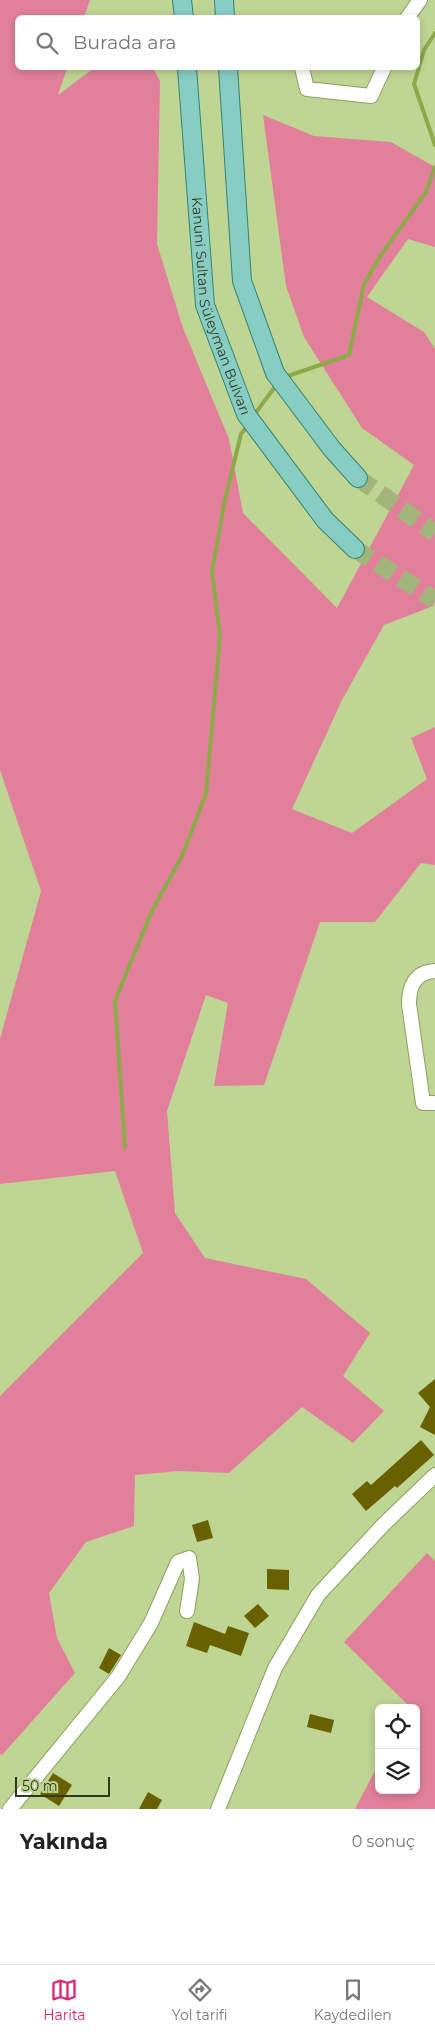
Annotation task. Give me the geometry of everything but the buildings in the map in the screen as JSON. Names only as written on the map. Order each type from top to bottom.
[{"type":"main road","points":[[182,0],[184,15]]},
{"type":"main road","points":[[224,0],[225,15]]},
{"type":"main road","name":"Kanuni Sultan Süleyman Bulvarı","points":[[187,70],[205,305],[246,414],[325,520],[355,549]]},
{"type":"main road","name":"Kanuni Sultan Süleyman Bulvarı","points":[[228,70],[242,281],[275,373],[332,449],[358,478]]},
{"type":"street","points":[[409,15],[420,0]]},
{"type":"street","points":[[302,70],[307,89],[371,96],[383,70]]},
{"type":"street","points":[[435,970],[421,975],[412,982],[409,991],[409,1004],[423,1102],[435,1103]]},
{"type":"street","points":[[218,1809],[275,1668],[318,1595],[384,1524],[435,1475]]},
{"type":"street","points":[[10,1809],[118,1677],[151,1623],[178,1562],[189,1558],[192,1579],[187,1611]]},
{"type":"shaded area","points":[[0,0],[90,0],[85,15],[15,15],[15,70],[66,70],[58,95],[91,70],[154,70],[160,81],[157,244],[183,328],[229,439],[243,513],[337,608],[414,465],[362,428],[304,337],[286,286],[263,115],[314,136],[391,142],[435,167],[435,247],[408,239],[367,297],[424,332],[435,349],[435,601],[433,606],[384,625],[342,700],[292,809],[352,833],[427,779],[411,738],[435,727],[435,865],[421,863],[375,922],[320,922],[264,1085],[214,1086],[228,1003],[206,995],[167,1111],[175,1213],[205,1258],[306,1279],[370,1333],[343,1376],[384,1411],[353,1443],[302,1407],[229,1473],[179,1471],[135,1475],[134,1526],[86,1542],[49,1593],[57,1638],[75,1673],[2,1755],[0,1754],[0,1396],[143,1253],[115,1171],[0,1184],[0,1039],[41,891],[0,770]]},
{"type":"shaded area","points":[[427,1553],[435,1561],[435,1809],[355,1809],[375,1771],[375,1794],[420,1794],[420,1704],[407,1704],[344,1642]]},
{"type":"waterway","points":[[420,64],[424,50],[435,33]]},
{"type":"waterway","points":[[418,70],[414,84],[435,145]]},
{"type":"waterway","points":[[285,377],[349,355],[364,284],[379,258],[426,192],[435,167]]},
{"type":"waterway","points":[[254,415],[277,384]]},
{"type":"waterway","points":[[125,1147],[115,1001],[151,913],[182,856],[206,794],[220,636],[212,571],[225,500],[241,434],[248,425]]},
{"type":"tunnel","points":[[358,478],[435,533]]},
{"type":"tunnel","points":[[355,549],[435,600]]}]
